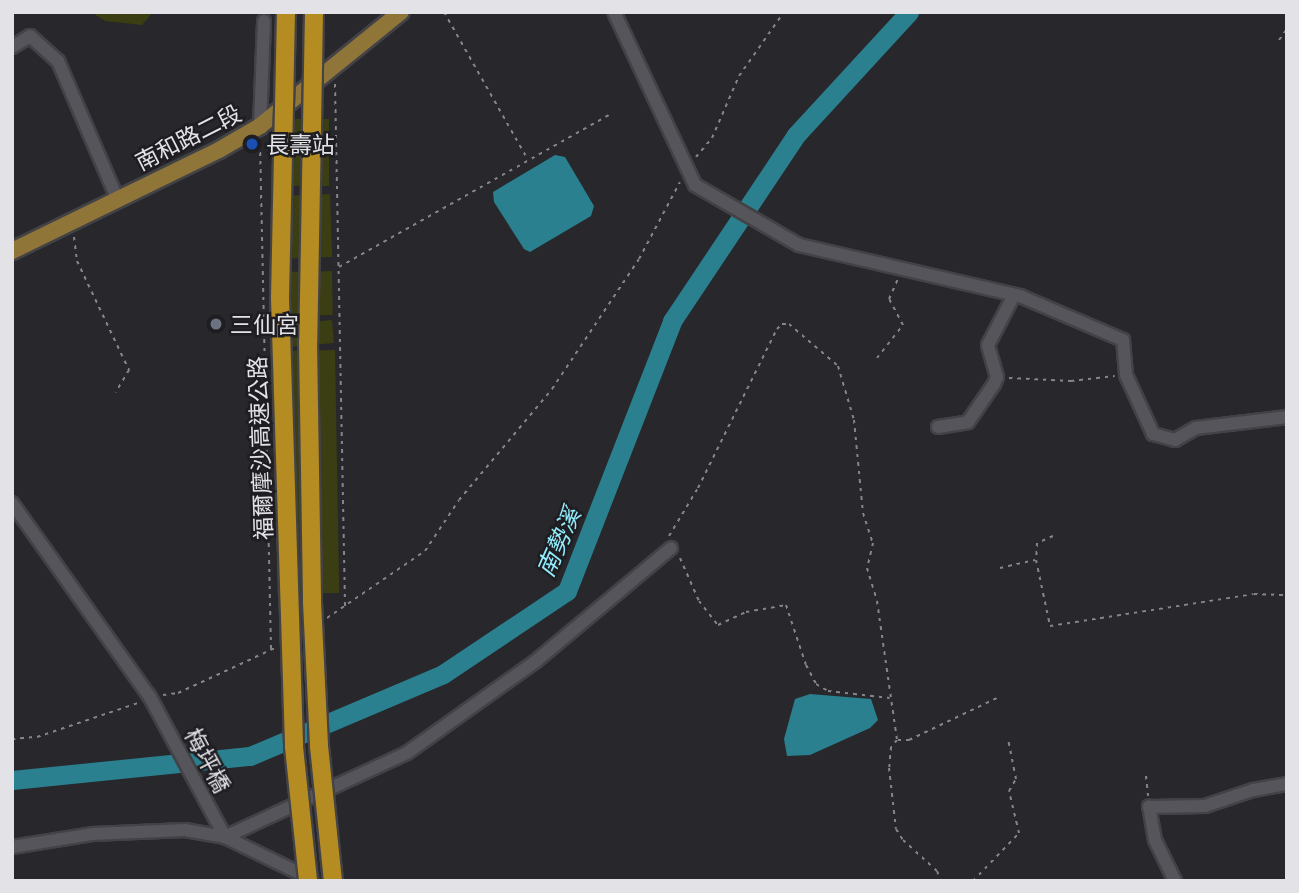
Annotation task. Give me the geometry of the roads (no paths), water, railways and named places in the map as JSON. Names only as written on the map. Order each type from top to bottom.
[{"type":"highway","name":"福爾摩沙高速公路","points":[[286,12],[281,326],[294,747],[308,881]]},
{"type":"highway","name":"福爾摩沙高速公路","points":[[314,12],[308,342],[312,602],[319,746],[333,881]]},
{"type":"main road","name":"南和路二段","points":[[12,251],[219,150],[260,125],[401,12]]},
{"type":"street","points":[[614,12],[695,185],[799,245],[905,267],[1014,295],[1122,340],[1126,375],[1153,434],[1175,440],[1196,428],[1287,417]]},
{"type":"street","points":[[260,125],[264,22]]},
{"type":"street","points":[[12,47],[30,36],[58,61],[117,198]]},
{"type":"street","points":[[938,427],[968,422],[997,377],[988,345],[1007,314],[1014,295]]},
{"type":"street","name":"梅坪橋","points":[[12,503],[151,700],[225,837]]},
{"type":"street","points":[[225,837],[407,753],[536,661],[671,548]]},
{"type":"street","points":[[1175,881],[1155,840],[1149,807],[1205,806],[1253,790],[1287,784]]},
{"type":"street","points":[[12,847],[92,834],[185,830],[225,837],[315,881]]},
{"type":"water","points":[[555,155],[565,157],[594,206],[591,216],[530,252],[524,249],[494,202],[493,192]]},
{"type":"water","points":[[810,694],[871,699],[878,720],[870,728],[810,755],[787,756],[784,739],[795,699]]},
{"type":"waterway","name":"南勢溪","points":[[12,780],[250,756],[443,674],[567,591],[672,321],[796,135],[909,12]]},
{"type":"place","name":"長壽站","points":[[252,144]]},
{"type":"place","name":"三仙宮","points":[[216,324]]}]
